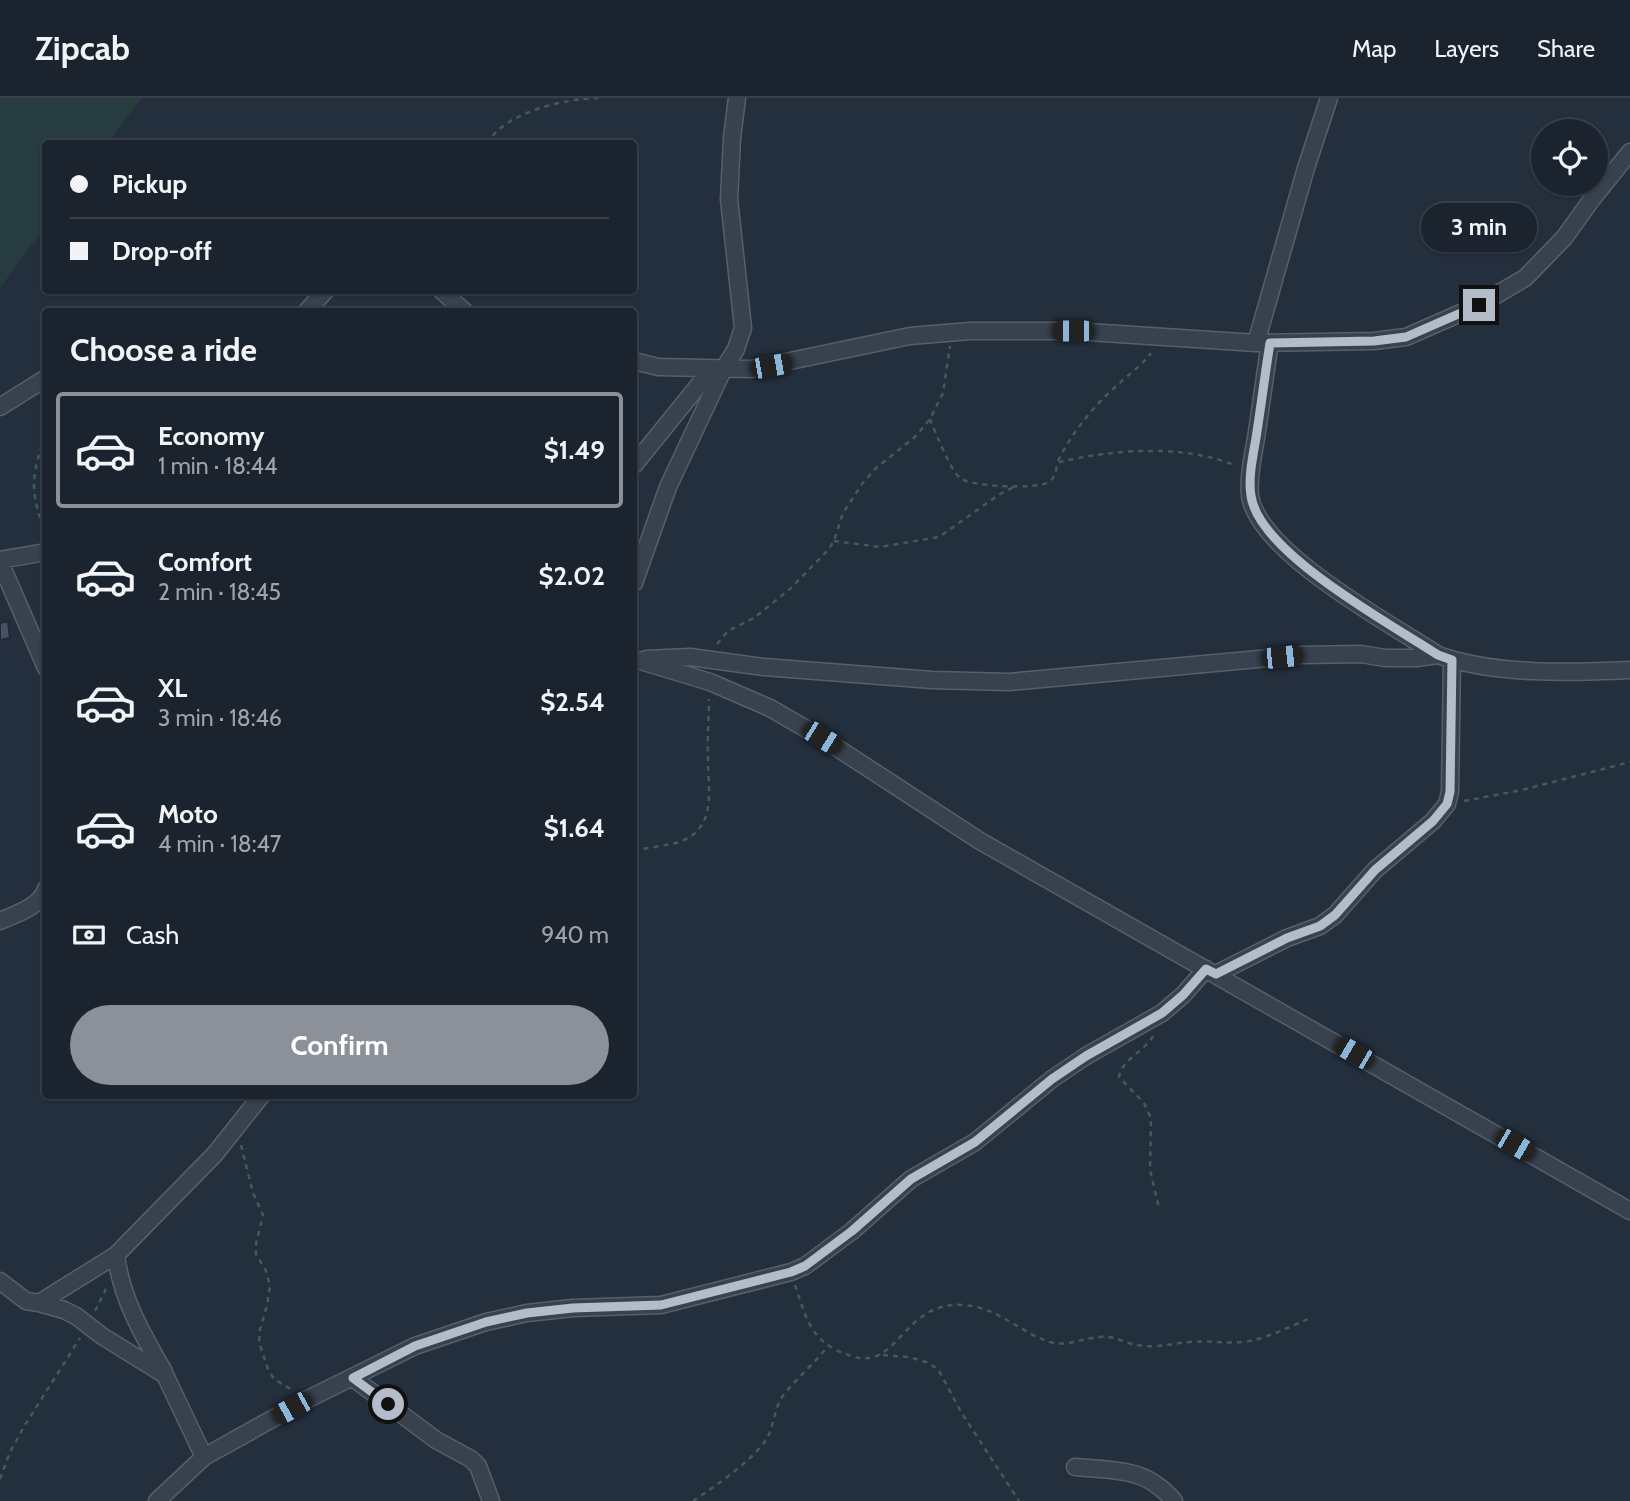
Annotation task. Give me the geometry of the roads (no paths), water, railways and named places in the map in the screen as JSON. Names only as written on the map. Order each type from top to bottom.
[{"type":"street","points":[[637,462],[736,349],[743,328],[729,199],[737,98]]},
{"type":"street","points":[[1329,98],[1306,168],[1263,343],[1250,495],[1254,509],[1277,541],[1335,589],[1445,657]]},
{"type":"street","points":[[637,362],[647,366],[752,369],[910,336],[953,333],[1073,331],[1263,343],[1374,341],[1406,337],[1479,305],[1524,278],[1564,238],[1630,152]]},
{"type":"street","points":[[445,294],[460,308]]},
{"type":"street","points":[[310,308],[322,295]]},
{"type":"street","points":[[637,575],[668,487],[717,370]]},
{"type":"street","points":[[0,407],[42,381]]},
{"type":"street","points":[[42,553],[0,561],[42,659]]},
{"type":"street","points":[[637,659],[711,659],[764,667],[932,680],[1009,682],[1312,655],[1361,654],[1405,658],[1445,657],[1536,670],[1630,670]]},
{"type":"street","points":[[157,1501],[204,1457],[308,1399],[415,1346],[486,1322],[527,1313],[573,1308],[661,1305],[791,1272],[805,1266],[852,1231],[911,1179],[975,1142],[1052,1079],[1086,1056],[1162,1013],[1211,972],[1320,926],[1335,915],[1375,870],[1433,821],[1447,804],[1450,792],[1445,657]]},
{"type":"street","points":[[637,659],[741,694],[802,726],[980,841],[1630,1211]]},
{"type":"street","points":[[0,921],[37,903],[42,897]]},
{"type":"street","points":[[38,1303],[117,1261],[237,1128],[259,1099]]},
{"type":"street","points":[[117,1261],[131,1310],[204,1457]]},
{"type":"street","points":[[0,1281],[26,1301],[64,1310],[165,1375]]},
{"type":"street","points":[[353,1378],[436,1440],[471,1459],[478,1466],[491,1501]]},
{"type":"street","points":[[1075,1466],[1144,1476],[1164,1489],[1174,1501]]}]
